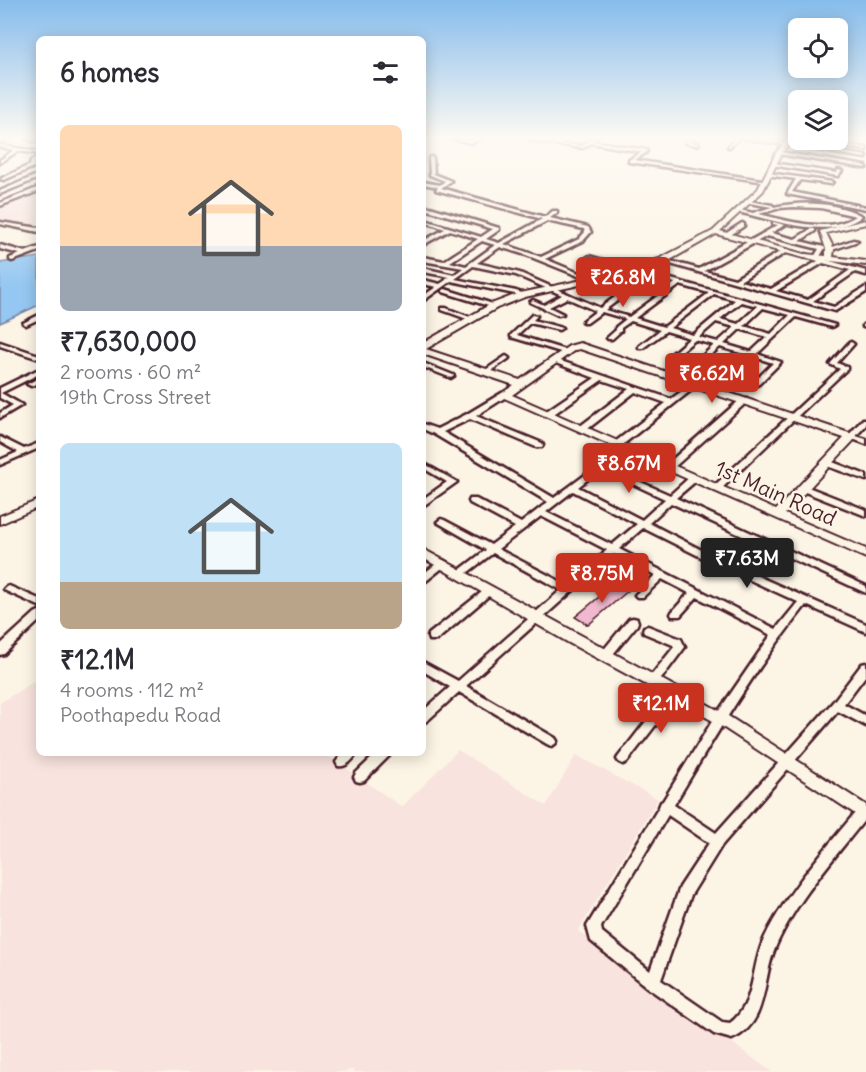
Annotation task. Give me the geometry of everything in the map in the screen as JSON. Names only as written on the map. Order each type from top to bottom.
[{"type":"street","points":[[439,188],[462,197],[589,230],[581,240],[541,259]]},
{"type":"street","points":[[426,347],[494,306],[523,295],[593,280],[663,261],[715,232],[751,202],[760,188]]},
{"type":"street","points":[[784,198],[792,188]]},
{"type":"street","points":[[0,205],[36,190]]},
{"type":"street","points":[[789,193],[866,208]]},
{"type":"street","points":[[816,205],[828,193]]},
{"type":"street","points":[[850,212],[864,197]]},
{"type":"street","points":[[740,211],[820,228],[853,221],[860,216],[804,205],[774,206],[751,202]]},
{"type":"street","points":[[754,214],[774,206]]},
{"type":"street","points":[[426,209],[496,229],[445,263]]},
{"type":"street","points":[[426,297],[442,288],[450,277],[465,267],[555,212]]},
{"type":"street","points":[[426,224],[449,215]]},
{"type":"street","points":[[430,222],[541,259],[593,280]]},
{"type":"street","points":[[0,223],[36,229]]},
{"type":"street","points":[[700,271],[782,225],[775,223]]},
{"type":"street","points":[[830,249],[822,232],[864,223]]},
{"type":"street","points":[[727,235],[742,225]]},
{"type":"street","points":[[426,241],[450,228]]},
{"type":"street","points":[[796,241],[813,230]]},
{"type":"street","points":[[715,232],[804,256],[866,263]]},
{"type":"street","points":[[767,234],[822,248],[822,259]]},
{"type":"street","points":[[772,291],[822,259],[830,249],[855,241]]},
{"type":"street","points":[[0,247],[26,254]]},
{"type":"street","points":[[12,260],[36,250]]},
{"type":"street","points":[[736,281],[785,250]]},
{"type":"street","points":[[589,258],[634,269],[647,276],[832,325]]},
{"type":"street","points":[[822,259],[866,273]]},
{"type":"street","points":[[426,260],[465,267]]},
{"type":"street","points":[[663,261],[835,309],[866,289]]},
{"type":"street","points":[[472,264],[518,274],[600,310],[722,344],[778,363],[757,383]]},
{"type":"street","points":[[808,302],[854,270]]},
{"type":"street","points":[[426,271],[478,286],[493,286],[523,295]]},
{"type":"street","points":[[585,322],[647,276]]},
{"type":"street","points":[[426,283],[494,306]]},
{"type":"street","points":[[610,338],[630,319],[678,284]]},
{"type":"street","points":[[641,347],[712,293]]},
{"type":"street","points":[[544,307],[567,295]]},
{"type":"street","points":[[670,358],[739,300]]},
{"type":"street","points":[[533,302],[560,314]]},
{"type":"street","points":[[681,379],[762,306]]},
{"type":"street","points":[[444,309],[472,318]]},
{"type":"street","points":[[735,370],[794,315]]},
{"type":"street","points":[[36,318],[26,323],[36,326]]},
{"type":"street","points":[[559,328],[532,319],[513,336],[566,352]]},
{"type":"street","points":[[716,320],[772,336]]},
{"type":"street","points":[[0,344],[36,356]]},
{"type":"street","points":[[717,488],[845,368],[833,364],[851,344]]},
{"type":"street","points":[[437,432],[505,395],[578,345],[866,442]]},
{"type":"street","points":[[426,350],[521,384]]},
{"type":"street","points":[[486,372],[506,358]]},
{"type":"street","points":[[555,361],[671,402]]},
{"type":"street","points":[[426,366],[451,376]]},
{"type":"street","points":[[0,416],[18,405],[0,393],[36,372]]},
{"type":"street","points":[[548,414],[602,377]]},
{"type":"street","points":[[0,380],[13,384]]},
{"type":"street","points":[[31,384],[36,382]]},
{"type":"street","points":[[618,444],[695,384]]},
{"type":"street","points":[[582,429],[634,389]]},
{"type":"street","name":"1st Main Road","points":[[505,395],[866,554]]},
{"type":"street","points":[[669,467],[744,401]]},
{"type":"street","points":[[470,416],[539,445]]},
{"type":"street","points":[[778,515],[866,421]]},
{"type":"street","points":[[426,427],[555,502]]},
{"type":"street","points":[[0,439],[24,452]]},
{"type":"street","points":[[0,463],[36,446]]},
{"type":"street","points":[[827,463],[866,478]]},
{"type":"street","points":[[460,574],[600,466],[866,590]]},
{"type":"street","points":[[426,467],[453,482],[426,501]]},
{"type":"street","points":[[426,712],[694,478]]},
{"type":"street","points":[[573,488],[639,524],[866,628]]},
{"type":"street","points":[[803,488],[866,513]]},
{"type":"street","points":[[473,501],[522,527]]},
{"type":"street","points":[[0,520],[36,504]]},
{"type":"street","points":[[540,512],[777,634]]},
{"type":"street","points":[[441,522],[566,589]]},
{"type":"street","points":[[426,554],[720,718],[865,811],[798,894],[768,946],[753,1008],[742,1026],[732,1031],[719,1029],[653,983],[599,940],[594,926],[720,718],[777,634],[805,600]]},
{"type":"street","points":[[426,577],[443,563]]},
{"type":"street","points":[[640,595],[662,575]]},
{"type":"street","points":[[9,589],[36,602]]},
{"type":"street","points":[[433,637],[490,590]]},
{"type":"street","points":[[676,614],[696,592]]},
{"type":"street","points":[[0,651],[36,622]]},
{"type":"street","points":[[605,656],[633,622]]},
{"type":"street","points":[[648,630],[677,642],[680,646],[654,680]]},
{"type":"street","points":[[653,983],[685,892],[717,841],[785,761],[837,705],[866,667]]},
{"type":"street","points":[[426,668],[550,741]]},
{"type":"street","points":[[622,759],[675,692]]},
{"type":"street","points":[[837,705],[866,721]]},
{"type":"street","points":[[342,762],[348,756]]},
{"type":"street","points":[[360,777],[382,756]]},
{"type":"street","points":[[665,806],[717,841]]},
{"type":"shaded area","points":[[36,194],[36,227],[0,220],[0,209]]},
{"type":"shaded area","points":[[36,680],[36,756],[328,756],[402,807],[458,750],[546,806],[576,755],[658,799],[578,931],[772,1072],[356,1072],[352,1070],[344,1072],[0,1072],[0,703]]},
{"type":"water","points":[[36,257],[36,306],[0,323],[0,263]]},
{"type":"building","points":[[616,583],[629,590],[588,625],[575,617]]}]
